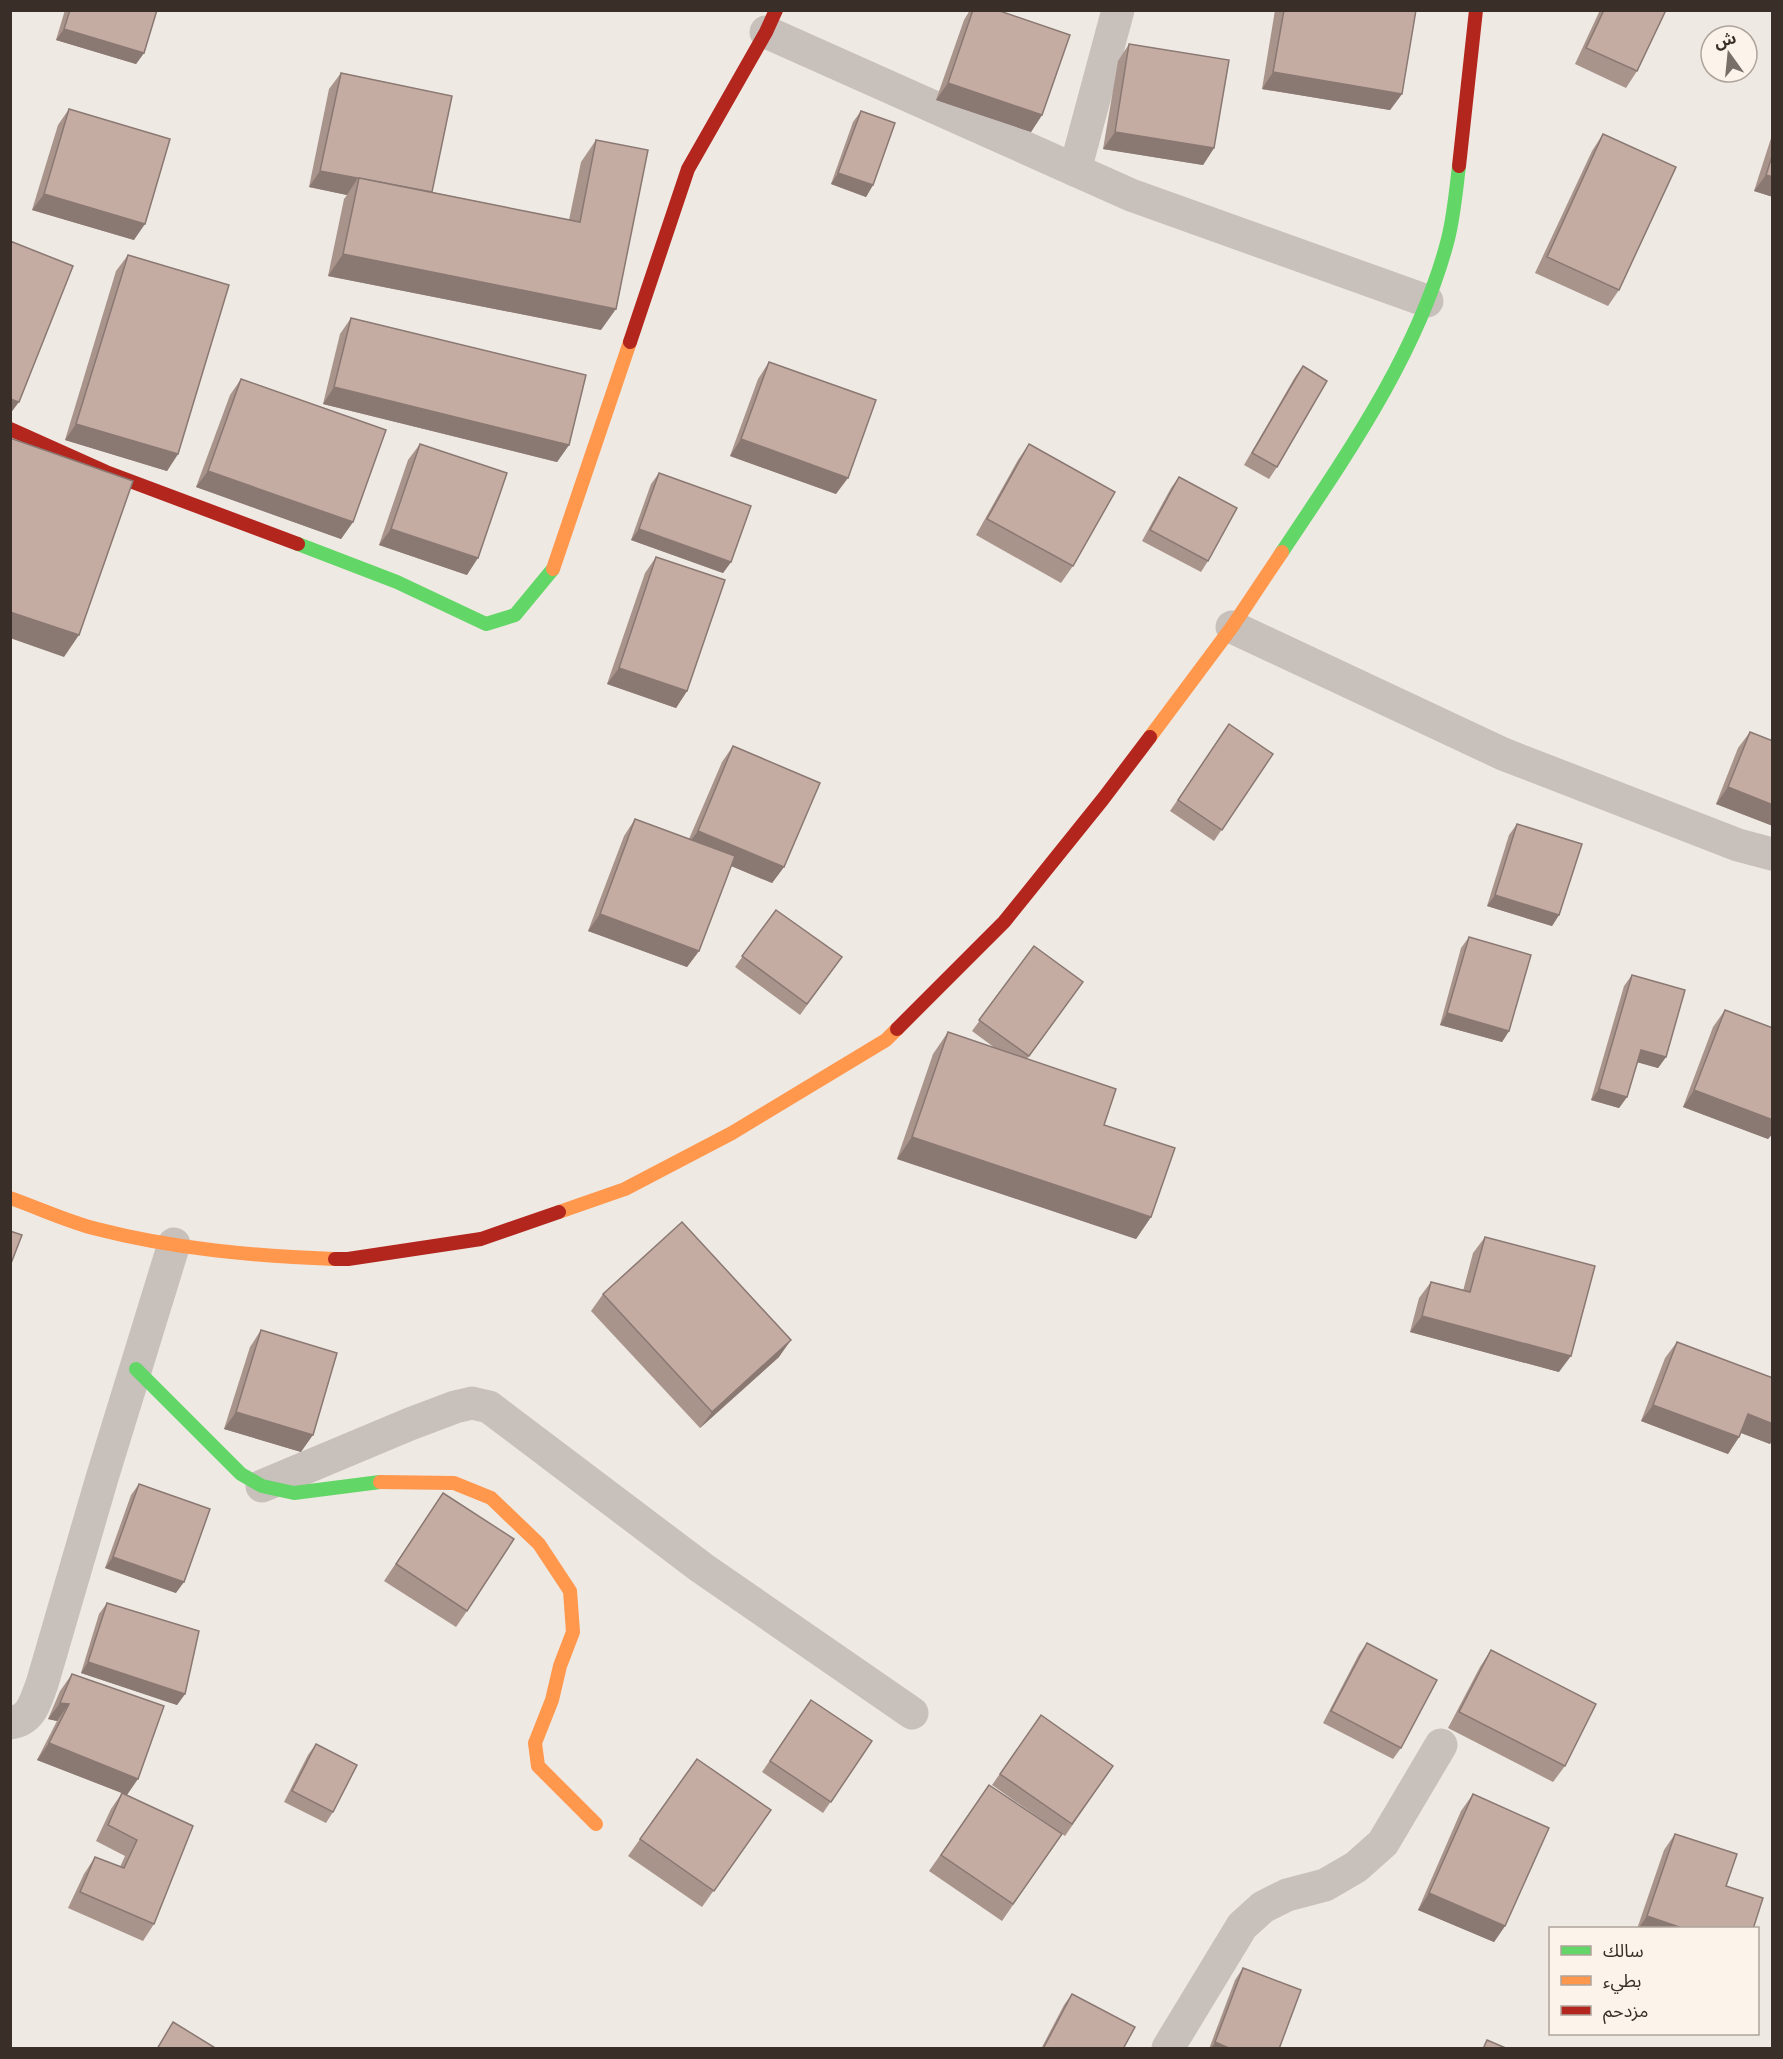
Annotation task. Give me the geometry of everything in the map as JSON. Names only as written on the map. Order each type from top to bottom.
[{"type":"street","points":[[1075,170],[1118,10]]},
{"type":"street","points":[[10,1198],[96,1229],[174,1244],[260,1256],[348,1259],[481,1239],[625,1189],[732,1133],[886,1040],[1004,922],[1103,799],[1232,627],[1345,457],[1397,366],[1427,301],[1448,238],[1461,156],[1476,10]]},
{"type":"street","points":[[10,429],[106,472],[397,582],[486,624],[515,615],[553,570],[614,395],[650,279],[688,169],[771,21],[1075,170],[1131,195],[1427,301]]},
{"type":"street","points":[[1232,627],[1503,754],[1738,844],[1773,854]]},
{"type":"street","points":[[10,1724],[21,1722],[29,1714],[42,1684],[174,1244]]},
{"type":"street","points":[[136,1369],[241,1474],[262,1486],[294,1493],[390,1481],[454,1483],[491,1498],[539,1545],[570,1591],[573,1632],[560,1666],[552,1700],[535,1743],[538,1766],[596,1824]]},
{"type":"street","points":[[262,1486],[455,1407],[472,1403],[489,1407],[702,1568],[912,1713]]},
{"type":"street","points":[[1168,2049],[1242,1926],[1263,1907],[1287,1896],[1325,1885],[1356,1867],[1383,1843],[1441,1745]]},
{"type":"building","points":[[70,10],[157,10],[144,53],[64,29]]},
{"type":"building","points":[[973,10],[997,10],[1070,35],[1042,115],[948,83]]},
{"type":"building","points":[[1284,10],[1416,10],[1402,94],[1273,72]]},
{"type":"building","points":[[1604,10],[1666,10],[1637,71],[1586,48]]},
{"type":"building","points":[[1129,44],[1229,60],[1214,148],[1115,132]]},
{"type":"building","points":[[341,73],[452,96],[432,192],[320,171]]},
{"type":"building","points":[[69,109],[170,139],[145,224],[44,194]]},
{"type":"building","points":[[861,111],[895,123],[873,185],[838,173]]},
{"type":"building","points":[[1603,134],[1676,167],[1619,290],[1547,257]]},
{"type":"building","points":[[596,140],[648,150],[616,309],[343,254],[359,178],[580,222]]},
{"type":"building","points":[[1773,153],[1773,177],[1766,175]]},
{"type":"building","points":[[10,241],[73,266],[19,402],[10,399]]},
{"type":"building","points":[[128,255],[229,285],[178,454],[76,424]]},
{"type":"building","points":[[351,318],[586,375],[569,445],[334,387]]},
{"type":"building","points":[[769,362],[876,400],[848,478],[741,439]]},
{"type":"building","points":[[1303,366],[1327,381],[1277,467],[1252,453]]},
{"type":"building","points":[[241,379],[386,430],[353,522],[208,471]]},
{"type":"building","points":[[10,438],[133,481],[79,635],[10,612]]},
{"type":"building","points":[[420,444],[507,473],[478,558],[391,529]]},
{"type":"building","points":[[1029,444],[1115,492],[1073,566],[987,519]]},
{"type":"building","points":[[659,473],[751,506],[731,562],[639,529]]},
{"type":"building","points":[[1179,477],[1237,508],[1208,561],[1150,530]]},
{"type":"building","points":[[656,557],[725,580],[687,691],[619,668]]},
{"type":"building","points":[[1229,724],[1273,754],[1222,830],[1178,800]]},
{"type":"building","points":[[1750,732],[1773,741],[1773,805],[1728,787]]},
{"type":"building","points":[[733,746],[820,783],[784,867],[698,831]]},
{"type":"building","points":[[635,819],[735,856],[699,951],[600,914]]},
{"type":"building","points":[[1517,824],[1582,844],[1559,915],[1495,895]]},
{"type":"building","points":[[776,910],[842,957],[807,1004],[742,956]]},
{"type":"building","points":[[1469,937],[1531,955],[1509,1031],[1447,1013]]},
{"type":"building","points":[[1034,946],[1083,982],[1029,1056],[979,1020]]},
{"type":"building","points":[[1632,975],[1685,990],[1666,1057],[1641,1050],[1627,1097],[1599,1089]]},
{"type":"building","points":[[1725,1010],[1773,1028],[1773,1120],[1694,1090]]},
{"type":"building","points":[[948,1032],[1116,1089],[1104,1125],[1175,1148],[1151,1217],[912,1137]]},
{"type":"building","points":[[682,1222],[791,1340],[712,1412],[603,1294]]},
{"type":"building","points":[[10,1231],[22,1235],[10,1266]]},
{"type":"building","points":[[1485,1237],[1595,1266],[1571,1356],[1422,1316],[1431,1282],[1470,1292]]},
{"type":"building","points":[[261,1330],[337,1353],[313,1435],[236,1412]]},
{"type":"building","points":[[1677,1342],[1773,1378],[1773,1424],[1748,1414],[1739,1437],[1653,1405]]},
{"type":"building","points":[[139,1484],[210,1509],[184,1582],[113,1557]]},
{"type":"building","points":[[443,1493],[514,1539],[467,1611],[396,1564]]},
{"type":"building","points":[[107,1603],[199,1631],[185,1694],[88,1662]]},
{"type":"building","points":[[1367,1643],[1437,1680],[1401,1748],[1331,1711]]},
{"type":"building","points":[[1491,1650],[1596,1704],[1565,1766],[1459,1712]]},
{"type":"building","points":[[72,1674],[164,1706],[138,1779],[49,1743],[69,1704],[60,1703]]},
{"type":"building","points":[[811,1700],[872,1741],[831,1802],[770,1761]]},
{"type":"building","points":[[1041,1715],[1113,1766],[1072,1824],[1000,1774]]},
{"type":"building","points":[[316,1744],[357,1765],[333,1812],[292,1791]]},
{"type":"building","points":[[697,1759],[771,1810],[714,1891],[640,1839]]},
{"type":"building","points":[[989,1785],[1062,1834],[1013,1904],[941,1855]]},
{"type":"building","points":[[122,1793],[193,1826],[154,1924],[80,1892],[95,1857],[124,1868],[137,1840],[108,1825]]},
{"type":"building","points":[[1473,1794],[1549,1828],[1505,1926],[1429,1893]]},
{"type":"building","points":[[1675,1834],[1737,1854],[1726,1886],[1763,1898],[1754,1927],[1679,1927],[1647,1916]]},
{"type":"building","points":[[1243,1968],[1301,1990],[1279,2049],[1231,2049],[1215,2042]]},
{"type":"building","points":[[1072,1994],[1135,2027],[1123,2049],[1046,2049],[1044,2047]]},
{"type":"building","points":[[173,2022],[217,2049],[157,2049]]},
{"type":"building","points":[[1487,2040],[1508,2049],[1483,2049]]},
{"type":"traffic: fast","points":[[1282,552],[1355,441],[1400,362],[1419,322],[1448,239],[1459,166]]},
{"type":"traffic: fast","points":[[298,544],[397,582],[486,624],[515,615],[553,569]]},
{"type":"traffic: fast","points":[[136,1369],[241,1474],[262,1486],[294,1493],[380,1482]]},
{"type":"traffic: slow","points":[[553,569],[630,342]]},
{"type":"traffic: slow","points":[[1150,737],[1232,627],[1282,552]]},
{"type":"traffic: slow","points":[[559,1212],[625,1189],[732,1133],[886,1040],[897,1029]]},
{"type":"traffic: slow","points":[[10,1198],[86,1226],[155,1242],[275,1256],[335,1259]]},
{"type":"traffic: slow","points":[[380,1482],[454,1483],[491,1498],[539,1544],[570,1591],[573,1632],[560,1666],[552,1700],[535,1743],[538,1766],[596,1824]]},
{"type":"traffic: jam","points":[[630,342],[688,169],[766,32],[776,10]]},
{"type":"traffic: jam","points":[[1459,166],[1476,10]]},
{"type":"traffic: jam","points":[[10,429],[106,472],[298,544]]},
{"type":"traffic: jam","points":[[897,1029],[1004,922],[1150,737]]},
{"type":"traffic: jam","points":[[335,1259],[481,1239],[559,1212]]}]
